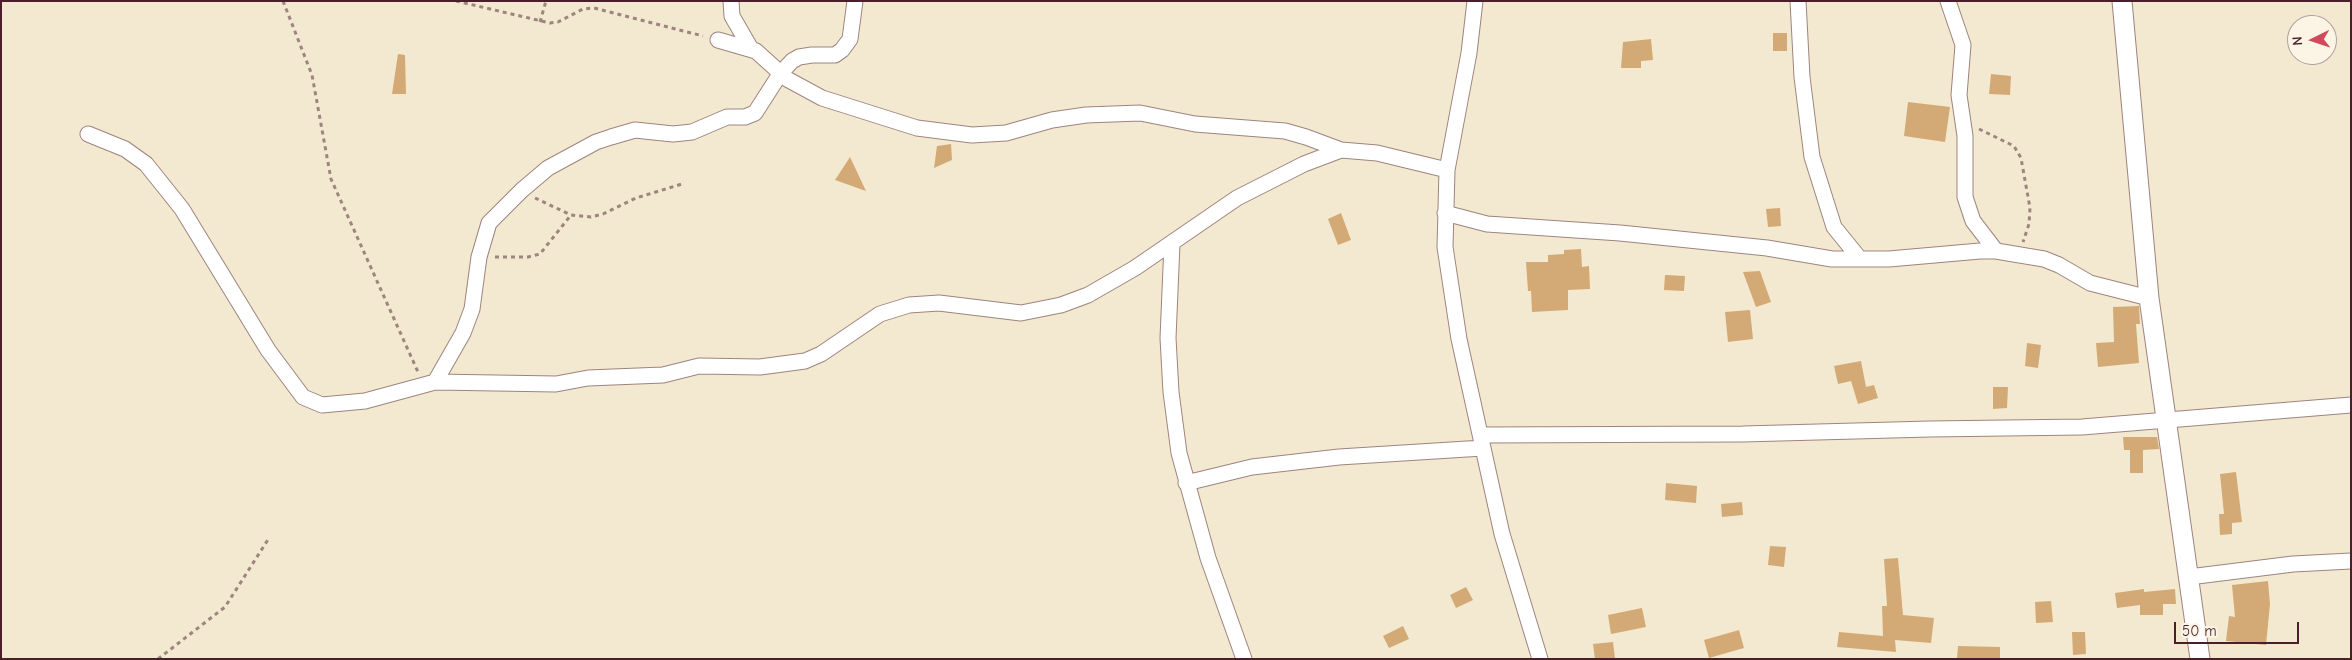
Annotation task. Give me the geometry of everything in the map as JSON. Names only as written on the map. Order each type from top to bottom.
[{"type":"street","points":[[731,1],[732,16],[751,48]]},
{"type":"street","points":[[429,383],[463,333],[472,309],[479,257],[488,223],[522,190],[548,168],[596,142],[611,137],[635,130],[673,134],[692,132],[727,117],[751,115],[758,110],[786,66],[799,57],[835,55],[842,50],[850,38],[855,1]]},
{"type":"street","points":[[1475,1],[1469,53],[1447,170],[1445,247],[1451,295],[1502,534],[1540,659]]},
{"type":"street","points":[[1798,1],[1802,67],[1812,157],[1834,227],[1860,259]]},
{"type":"street","points":[[1948,1],[1963,45],[1959,95],[1965,136],[1964,185],[1967,206],[1973,221],[1996,251]]},
{"type":"street","points":[[2122,1],[2148,298],[2200,659]]},
{"type":"street","points":[[718,40],[751,48],[760,54],[780,74],[822,98],[890,121],[950,134],[972,136],[996,134],[1086,115],[1140,113],[1195,124],[1285,131],[1340,150],[1377,153],[1447,170]]},
{"type":"street","points":[[88,134],[125,150],[146,164],[182,209],[268,350],[303,397],[322,405],[356,402],[429,383],[556,384],[588,378],[663,375],[699,366],[760,367],[796,363],[821,354],[880,314],[909,305],[940,303],[1021,313],[1061,305],[1088,295],[1135,268],[1237,198],[1268,181],[1340,150]]},
{"type":"street","points":[[1445,213],[1487,224],[1620,233],[1767,248],[1814,257],[1860,259],[1919,258],[1996,251],[2044,259],[2060,265],[2098,286],[2148,298]]},
{"type":"street","points":[[1172,244],[1168,338],[1171,392],[1186,482],[1208,558],[1244,659]]},
{"type":"street","points":[[1186,482],[1252,467],[1482,441],[1930,428],[2082,427],[2124,422],[2166,421],[2351,405]]},
{"type":"street","points":[[2189,577],[2293,564],[2351,561]]},
{"type":"path","points":[[283,1],[312,75],[331,180],[429,383]]},
{"type":"path","points":[[456,1],[540,22],[554,23],[583,10],[594,8],[718,40]]},
{"type":"path","points":[[540,22],[546,1]]},
{"type":"path","points":[[1962,115],[1988,134],[2014,146],[2021,158],[2030,208],[2029,224],[2018,254]]},
{"type":"path","points":[[522,190],[543,204],[571,216],[591,216],[603,214],[636,198],[682,184]]},
{"type":"path","points":[[479,257],[528,257],[540,254],[571,216]]},
{"type":"path","points":[[158,659],[225,608],[269,538]]},
{"type":"building","points":[[1773,33],[1787,33],[1787,51],[1773,51]]},
{"type":"building","points":[[1651,39],[1653,60],[1641,61],[1641,68],[1621,68],[1623,42]]},
{"type":"building","points":[[398,54],[405,55],[406,94],[392,94]]},
{"type":"building","points":[[1991,74],[2011,76],[2010,95],[1989,94]]},
{"type":"building","points":[[1908,102],[1950,107],[1945,142],[1904,136]]},
{"type":"building","points":[[951,144],[952,160],[934,168],[937,146]]},
{"type":"building","points":[[850,157],[866,191],[835,180]]},
{"type":"building","points":[[1780,208],[1781,226],[1768,227],[1766,209]]},
{"type":"building","points":[[1341,213],[1351,240],[1338,245],[1328,219]]},
{"type":"building","points":[[1581,249],[1582,267],[1589,266],[1590,289],[1568,290],[1568,310],[1532,312],[1531,291],[1528,291],[1526,262],[1548,262],[1548,255],[1564,254],[1564,250]]},
{"type":"building","points":[[1760,271],[1771,302],[1756,307],[1743,272]]},
{"type":"building","points":[[1665,275],[1685,276],[1684,291],[1664,290]]},
{"type":"building","points":[[2139,306],[2140,324],[2136,324],[2139,363],[2098,367],[2096,343],[2114,342],[2113,307]]},
{"type":"building","points":[[1750,310],[1753,339],[1728,342],[1725,312]]},
{"type":"building","points":[[2027,343],[2041,345],[2038,368],[2025,366]]},
{"type":"building","points":[[1861,361],[1866,387],[1874,385],[1878,398],[1858,404],[1851,381],[1838,384],[1834,366]]},
{"type":"building","points":[[1993,387],[2008,387],[2007,408],[1993,409]]},
{"type":"building","points":[[2123,437],[2157,437],[2159,449],[2143,450],[2143,473],[2130,473],[2130,450],[2124,450]]},
{"type":"building","points":[[2236,472],[2242,522],[2232,523],[2232,534],[2220,535],[2219,514],[2224,514],[2220,474]]},
{"type":"building","points":[[1666,483],[1697,486],[1696,503],[1665,500]]},
{"type":"building","points":[[1742,502],[1743,515],[1722,517],[1721,504]]},
{"type":"building","points":[[1770,546],[1786,547],[1784,567],[1768,565]]},
{"type":"building","points":[[1898,558],[1903,615],[1934,618],[1931,643],[1895,640],[1896,652],[1837,647],[1839,632],[1883,636],[1882,606],[1887,606],[1884,559]]},
{"type":"building","points":[[2268,581],[2270,604],[2266,645],[2226,641],[2229,616],[2235,617],[2232,585]]},
{"type":"building","points":[[1466,587],[1473,600],[1456,608],[1450,595]]},
{"type":"building","points":[[2144,589],[2144,592],[2175,589],[2176,604],[2163,604],[2163,615],[2140,615],[2140,605],[2117,608],[2115,593]]},
{"type":"building","points":[[2051,601],[2053,622],[2036,623],[2035,602]]},
{"type":"building","points":[[1642,608],[1646,627],[1611,634],[1608,615]]},
{"type":"building","points":[[1403,626],[1409,639],[1389,648],[1383,636]]},
{"type":"building","points":[[1739,630],[1744,648],[1709,658],[1704,640]]},
{"type":"building","points":[[2072,632],[2085,632],[2086,654],[2073,655]]},
{"type":"building","points":[[1613,642],[1615,659],[1595,659],[1593,644]]},
{"type":"building","points":[[1958,646],[2000,647],[2000,659],[1957,659]]}]
